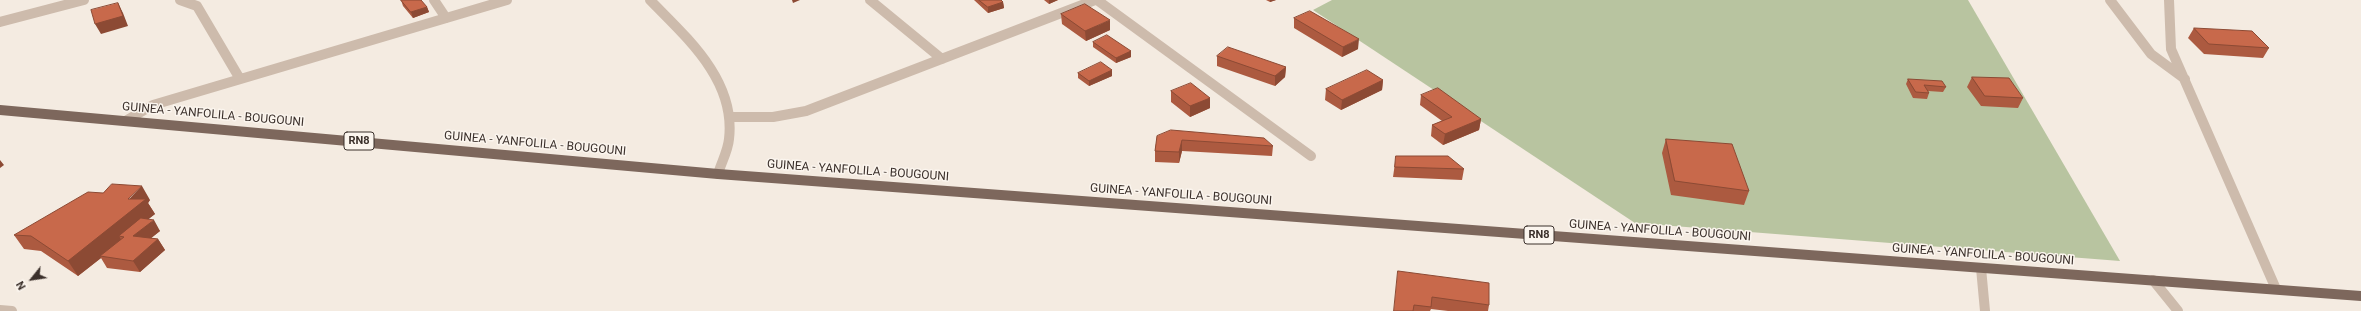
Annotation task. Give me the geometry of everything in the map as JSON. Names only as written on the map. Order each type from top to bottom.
[{"type":"main road","name":"GUINEA - YANFOLILA - BOUGOUNI","points":[[0,110],[128,120],[718,174],[2361,296]]},
{"type":"street","points":[[0,22],[84,0]]},
{"type":"street","points":[[180,0],[197,6],[240,79]]},
{"type":"street","points":[[434,0],[446,18]]},
{"type":"street","points":[[128,120],[153,105],[507,0]]},
{"type":"street","points":[[650,0],[711,66],[728,103],[729,139],[718,174]]},
{"type":"street","points":[[870,0],[942,59]]},
{"type":"street","points":[[729,117],[773,117],[806,111],[1096,0],[1311,156]]},
{"type":"street","points":[[2110,0],[2151,54],[2185,79]]},
{"type":"street","points":[[2169,0],[2172,49],[2276,289]]},
{"type":"street","points":[[1981,268],[1985,311]]},
{"type":"street","points":[[2153,280],[2178,311]]},
{"type":"street","points":[[0,310],[12,311]]},
{"type":"green space","points":[[1332,0],[1968,0],[2120,261],[1635,223],[1313,10]]},
{"type":"building","points":[[401,0],[421,0],[427,7],[411,12]]},
{"type":"building","points":[[979,0],[1001,0],[1003,2],[988,7]]},
{"type":"building","points":[[118,3],[123,16],[95,24],[91,10]]},
{"type":"building","points":[[1085,4],[1110,20],[1085,31],[1061,14]]},
{"type":"building","points":[[1310,11],[1359,39],[1343,47],[1294,18]]},
{"type":"building","points":[[2194,28],[2252,31],[2269,48],[2209,44]]},
{"type":"building","points":[[1107,35],[1131,51],[1116,58],[1093,42]]},
{"type":"building","points":[[1228,47],[1286,67],[1275,76],[1217,56]]},
{"type":"building","points":[[1101,62],[1112,70],[1089,81],[1078,73]]},
{"type":"building","points":[[1367,70],[1383,80],[1342,100],[1326,89]]},
{"type":"building","points":[[1972,77],[2009,78],[2023,98],[1985,96]]},
{"type":"building","points":[[1908,79],[1942,81],[1946,87],[1924,85],[1929,93],[1916,92]]},
{"type":"building","points":[[1191,83],[1210,98],[1190,106],[1171,91]]},
{"type":"building","points":[[1438,88],[1481,119],[1445,134],[1432,125],[1452,117],[1421,95]]},
{"type":"building","points":[[1171,130],[1264,138],[1273,146],[1182,140],[1179,152],[1155,151],[1157,136]]},
{"type":"building","points":[[1666,139],[1732,144],[1749,191],[1675,181]]},
{"type":"building","points":[[1396,156],[1448,156],[1464,169],[1395,167]]},
{"type":"building","points":[[112,184],[142,186],[128,199],[146,199],[68,261],[31,236],[14,235],[88,192],[103,193]]},
{"type":"building","points":[[141,218],[154,220],[133,236],[158,239],[133,261],[100,256],[124,237],[119,236]]},
{"type":"building","points":[[1398,271],[1489,283],[1489,305],[1432,297],[1431,307],[1414,305],[1413,311],[1394,311]]}]
